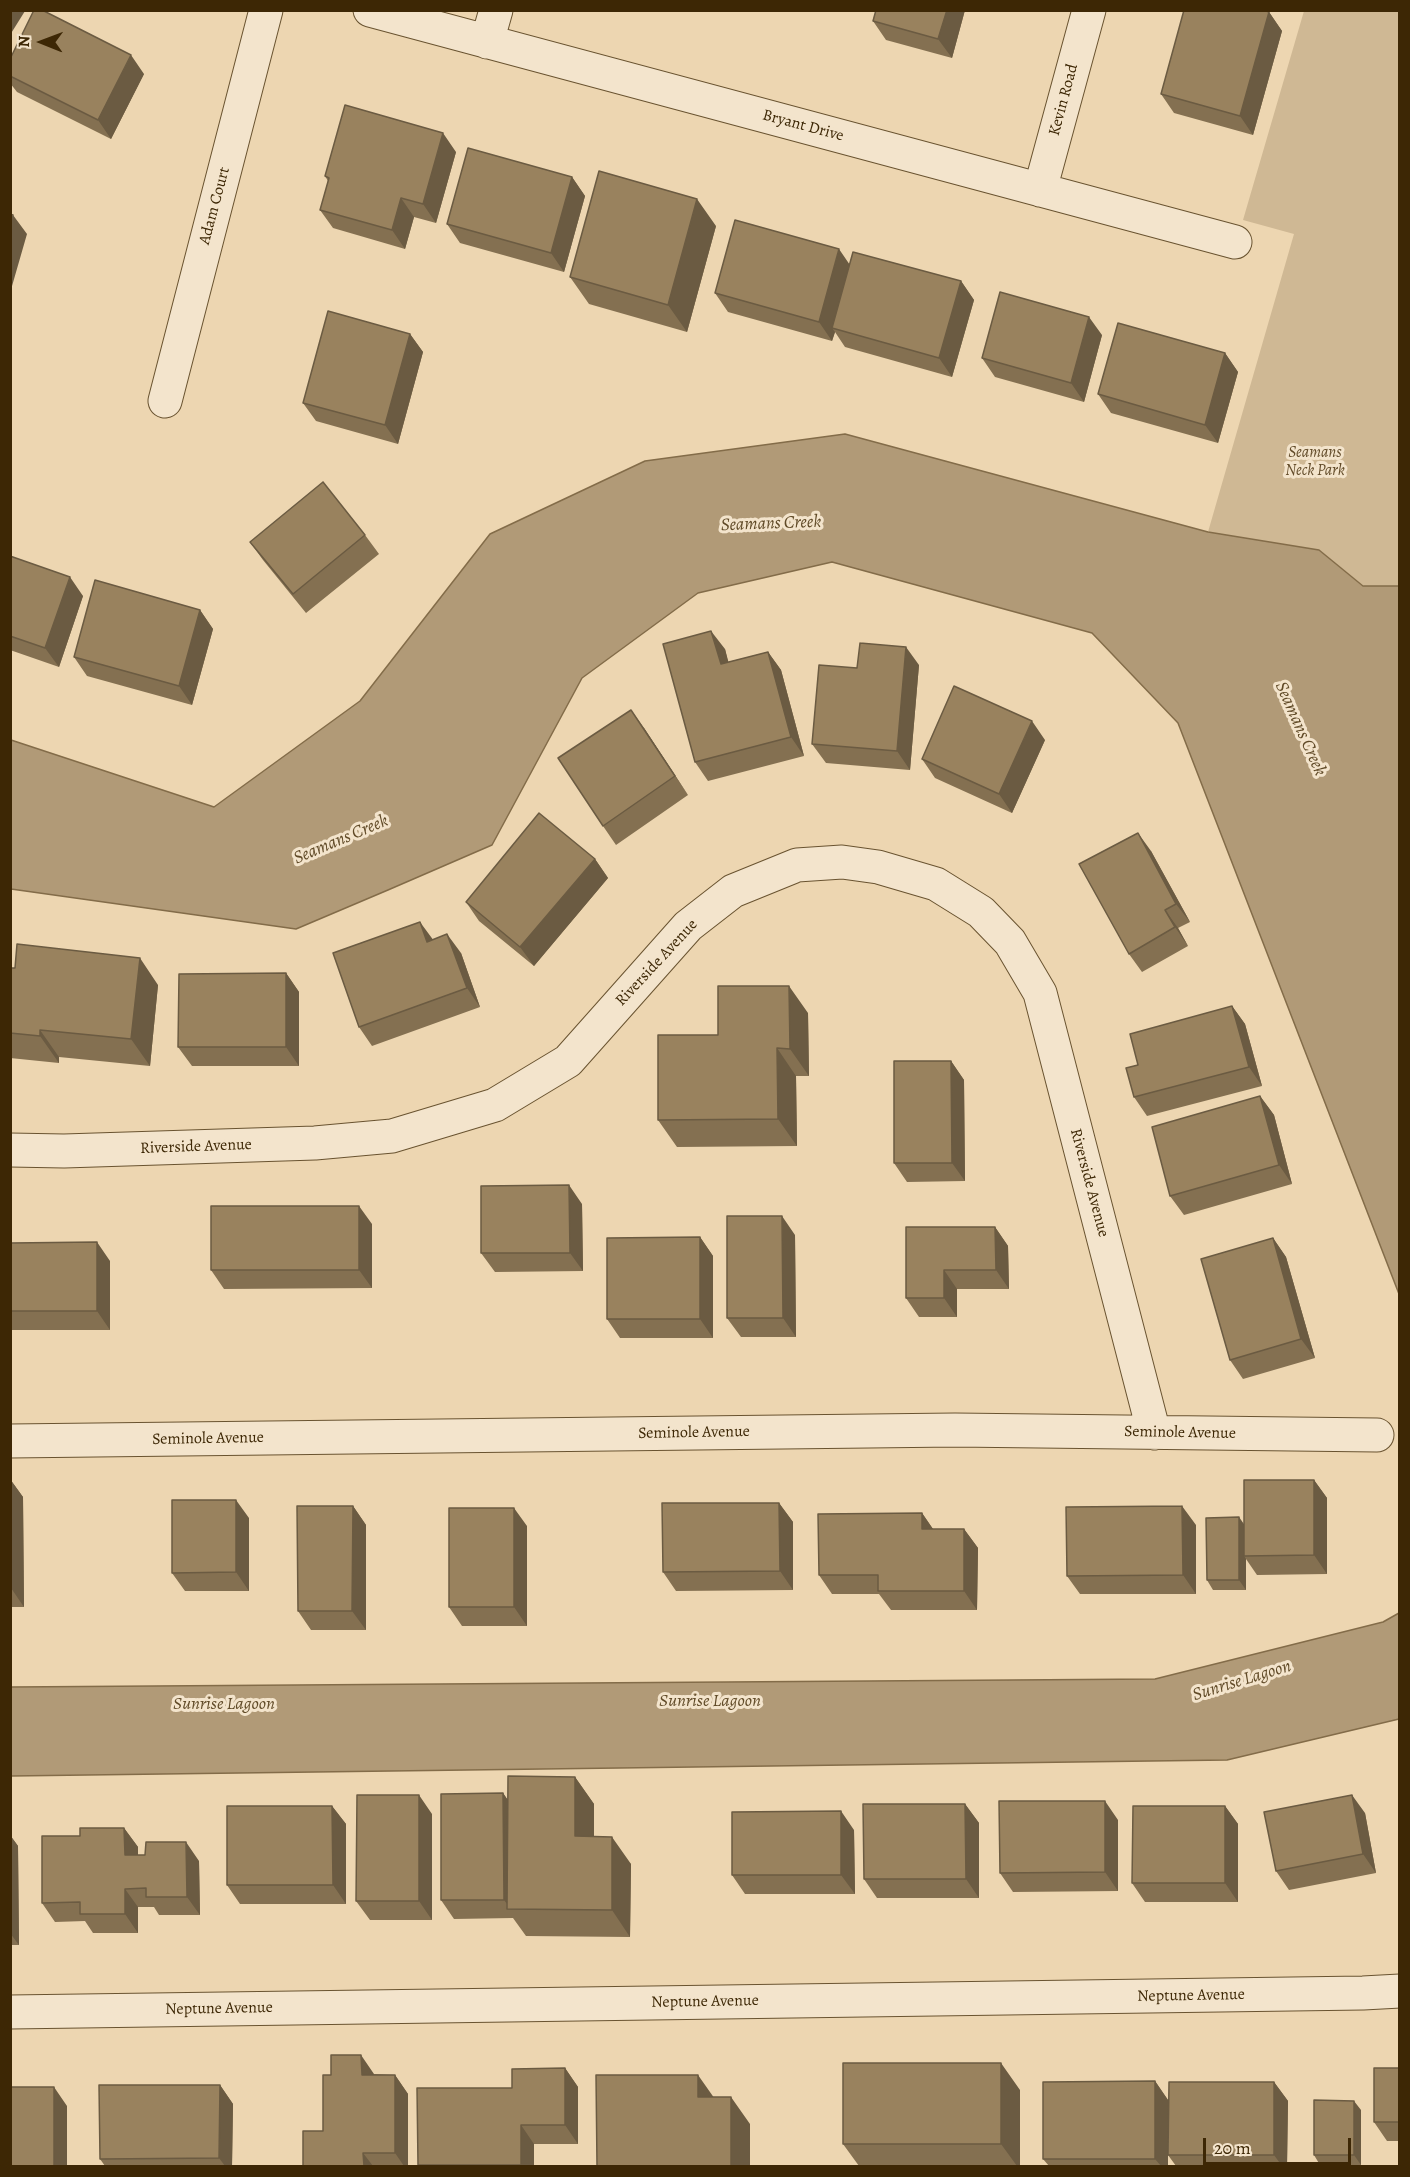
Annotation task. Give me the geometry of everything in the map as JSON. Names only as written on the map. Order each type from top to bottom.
[{"type":"street","name":"Adam Court","points":[[165,400],[266,10]]},
{"type":"street","name":"Bryant Drive","points":[[370,10],[1235,242]]},
{"type":"street","points":[[487,42],[496,10]]},
{"type":"street","name":"Kevin Road","points":[[1040,190],[1089,10]]},
{"type":"street","name":"Riverside Avenue","points":[[10,1150],[64,1151],[315,1143],[392,1136],[495,1105],[568,1061],[688,926],[733,891],[797,865],[842,862],[878,867],[936,884],[981,912],[1010,942],[1040,993],[1154,1433]]},
{"type":"street","name":"Seminole Avenue","points":[[10,1441],[931,1430],[1377,1435]]},
{"type":"street","name":"Neptune Avenue","points":[[10,2012],[1363,1994],[1400,1991]]},
{"type":"green space","name":"Seamans Neck Park","points":[[1304,11],[1399,11],[1399,586],[1364,586],[1319,550],[1208,532],[1294,234],[1243,220]]},
{"type":"water","name":"Seamans Creek","points":[[845,434],[1208,532],[1319,550],[1363,586],[1399,586],[1399,1294],[1178,723],[1092,633],[832,562],[698,593],[582,678],[492,845],[388,890],[296,929],[11,889],[11,740],[214,807],[360,701],[490,534],[645,461]]},
{"type":"water","name":"Sunrise Lagoon","points":[[1399,1613],[1399,1719],[1227,1760],[11,1776],[11,1687],[1155,1679],[1383,1622]]},
{"type":"building","points":[[34,10],[42,10],[131,55],[98,120],[10,76],[10,59]]},
{"type":"building","points":[[876,10],[947,10],[938,39],[873,21]]},
{"type":"building","points":[[1184,10],[1263,10],[1269,12],[1240,116],[1161,94]]},
{"type":"building","points":[[345,105],[443,133],[423,204],[401,198],[392,230],[320,210],[329,178],[325,176]]},
{"type":"building","points":[[468,148],[572,177],[551,253],[447,224]]},
{"type":"building","points":[[599,171],[697,199],[668,305],[570,277]]},
{"type":"building","points":[[735,220],[839,249],[819,322],[715,293]]},
{"type":"building","points":[[853,252],[961,281],[939,358],[832,328]]},
{"type":"building","points":[[1000,292],[1089,317],[1071,383],[982,358]]},
{"type":"building","points":[[328,311],[410,334],[385,425],[303,403]]},
{"type":"building","points":[[1118,323],[1225,353],[1205,425],[1098,394]]},
{"type":"building","points":[[323,482],[365,535],[293,594],[250,542]]},
{"type":"building","points":[[10,556],[70,577],[45,648],[10,636]]},
{"type":"building","points":[[95,580],[200,610],[179,686],[74,657]]},
{"type":"building","points":[[711,631],[721,664],[768,652],[791,737],[695,762],[663,644]]},
{"type":"building","points":[[860,643],[906,647],[897,751],[812,744],[819,665],[857,668]]},
{"type":"building","points":[[954,686],[1032,721],[999,794],[922,759]]},
{"type":"building","points":[[631,710],[675,776],[603,826],[558,758]]},
{"type":"building","points":[[539,813],[595,859],[520,947],[466,902]]},
{"type":"building","points":[[1138,833],[1176,904],[1165,910],[1175,927],[1129,954],[1079,864]]},
{"type":"building","points":[[420,922],[427,942],[447,934],[467,988],[359,1027],[333,953]]},
{"type":"building","points":[[17,944],[140,958],[131,1039],[40,1030],[40,1036],[10,1033],[10,968],[15,968]]},
{"type":"building","points":[[286,973],[286,1047],[178,1047],[179,974]]},
{"type":"building","points":[[718,986],[789,986],[790,1049],[777,1048],[778,1119],[658,1120],[658,1035],[718,1035]]},
{"type":"building","points":[[1232,1006],[1249,1067],[1134,1097],[1126,1068],[1138,1065],[1130,1034]]},
{"type":"building","points":[[894,1061],[951,1061],[952,1163],[894,1163]]},
{"type":"building","points":[[1260,1096],[1279,1165],[1170,1196],[1152,1127]]},
{"type":"building","points":[[569,1185],[570,1253],[481,1253],[481,1186]]},
{"type":"building","points":[[211,1206],[359,1206],[359,1270],[211,1270]]},
{"type":"building","points":[[727,1216],[782,1216],[783,1318],[727,1318]]},
{"type":"building","points":[[906,1227],[995,1227],[996,1270],[944,1270],[944,1298],[906,1298]]},
{"type":"building","points":[[700,1237],[700,1319],[607,1319],[607,1238]]},
{"type":"building","points":[[1273,1238],[1301,1339],[1230,1360],[1201,1259]]},
{"type":"building","points":[[97,1242],[97,1311],[10,1311],[10,1243]]},
{"type":"building","points":[[1244,1480],[1314,1480],[1314,1555],[1244,1556]]},
{"type":"building","points":[[172,1500],[236,1500],[236,1572],[172,1573]]},
{"type":"building","points":[[662,1503],[779,1503],[780,1571],[663,1572]]},
{"type":"building","points":[[297,1506],[353,1506],[352,1611],[298,1611]]},
{"type":"building","points":[[1182,1506],[1183,1575],[1067,1576],[1066,1507]]},
{"type":"building","points":[[449,1508],[514,1508],[514,1607],[449,1607]]},
{"type":"building","points":[[922,1513],[922,1529],[964,1529],[964,1591],[878,1591],[878,1575],[819,1575],[818,1514]]},
{"type":"building","points":[[1239,1517],[1239,1580],[1207,1580],[1206,1518]]},
{"type":"building","points":[[508,1776],[575,1777],[575,1836],[612,1837],[612,1910],[507,1909]]},
{"type":"building","points":[[503,1793],[504,1900],[441,1900],[441,1794]]},
{"type":"building","points":[[357,1795],[419,1795],[419,1901],[356,1901]]},
{"type":"building","points":[[1352,1795],[1363,1854],[1276,1871],[1264,1812]]},
{"type":"building","points":[[999,1801],[1105,1801],[1105,1872],[1000,1873]]},
{"type":"building","points":[[863,1804],[965,1804],[966,1879],[864,1879]]},
{"type":"building","points":[[227,1806],[332,1806],[333,1885],[227,1885]]},
{"type":"building","points":[[1133,1806],[1225,1806],[1225,1883],[1132,1883]]},
{"type":"building","points":[[841,1811],[841,1875],[732,1875],[732,1812]]},
{"type":"building","points":[[80,1828],[124,1828],[125,1855],[145,1855],[146,1842],[186,1842],[187,1897],[146,1897],[146,1888],[125,1889],[125,1914],[80,1914],[80,1902],[42,1903],[42,1836],[80,1836]]},
{"type":"building","points":[[331,2055],[361,2055],[362,2075],[395,2075],[395,2153],[363,2153],[364,2166],[303,2166],[303,2131],[323,2131],[323,2075],[331,2075]]},
{"type":"building","points":[[843,2063],[1001,2063],[1001,2144],[843,2144]]},
{"type":"building","points":[[565,2068],[565,2125],[521,2125],[521,2165],[418,2165],[417,2088],[512,2088],[512,2069]]},
{"type":"building","points":[[1374,2068],[1400,2068],[1400,2122],[1374,2122]]},
{"type":"building","points":[[596,2075],[698,2075],[698,2097],[731,2097],[731,2166],[597,2166]]},
{"type":"building","points":[[1155,2081],[1155,2159],[1043,2159],[1043,2082]]},
{"type":"building","points":[[1169,2082],[1274,2082],[1274,2155],[1168,2155]]},
{"type":"building","points":[[99,2085],[220,2085],[219,2158],[100,2159]]},
{"type":"building","points":[[10,2087],[54,2087],[54,2166],[10,2166]]},
{"type":"building","points":[[1314,2100],[1354,2101],[1354,2155],[1314,2155]]}]
